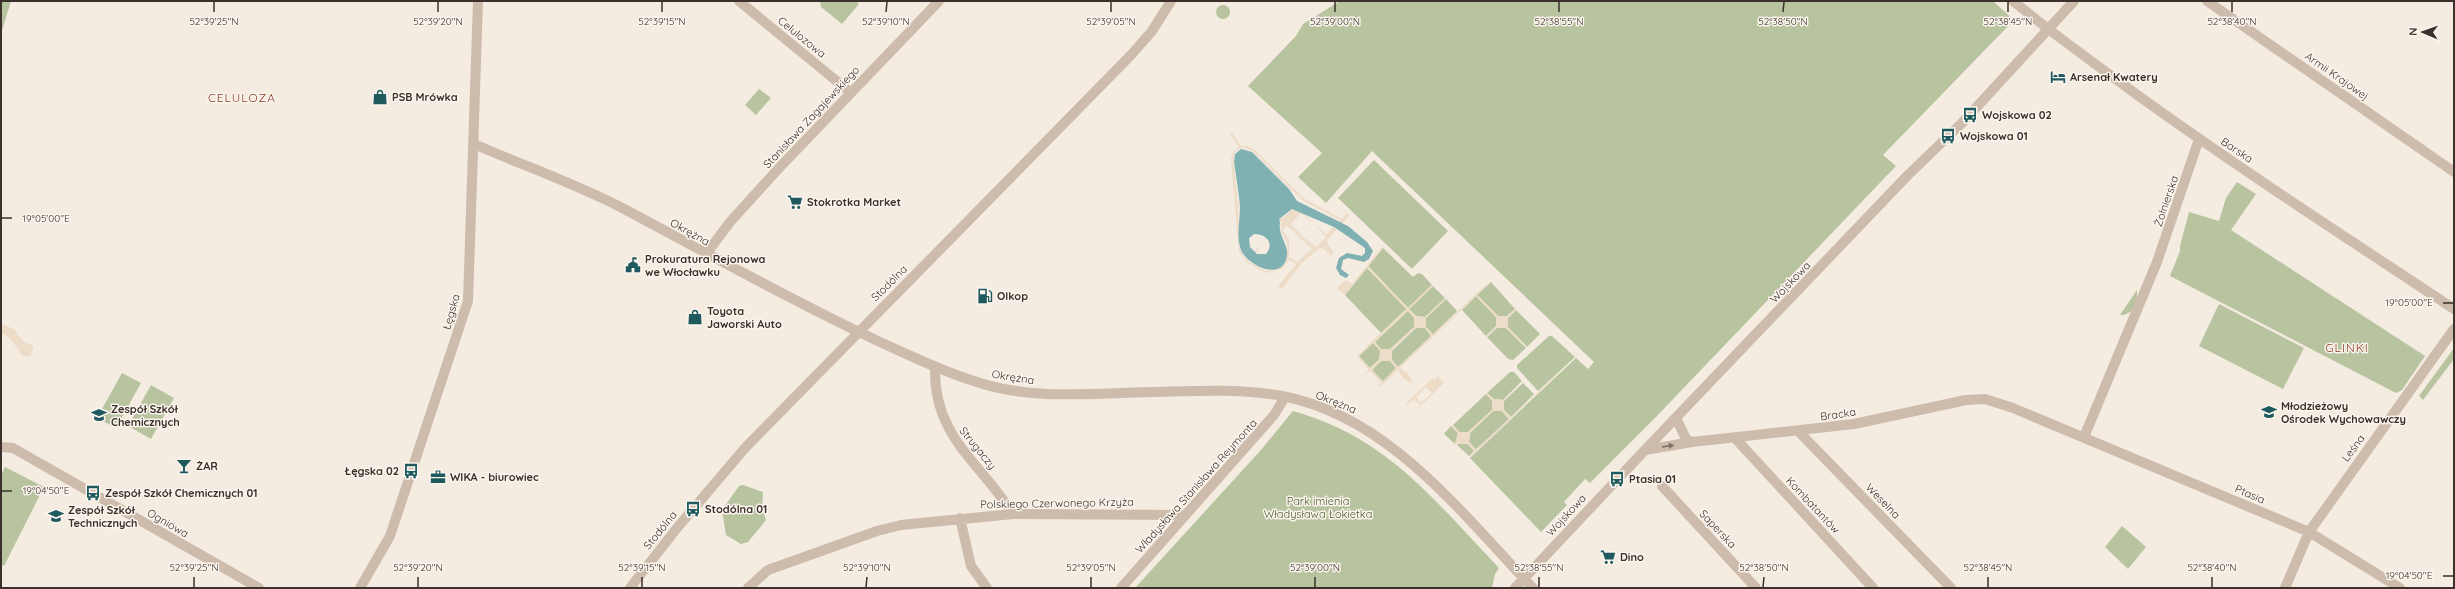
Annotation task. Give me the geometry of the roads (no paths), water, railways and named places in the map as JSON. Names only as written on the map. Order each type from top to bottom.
[{"type":"street","name":"Łęgska","points":[[360,588],[390,536],[468,301],[478,1]]},
{"type":"street","name":"Celulozowa","points":[[739,1],[850,92]]},
{"type":"street","name":"Stanisława Zagajewskiego","points":[[706,254],[735,217],[850,92],[939,1]]},
{"type":"street","name":"Stodólna","points":[[630,588],[740,453],[1132,54],[1152,31],[1171,1]]},
{"type":"street","name":"Barska","points":[[2013,1],[2049,31],[2199,139],[2350,242],[2454,309]]},
{"type":"street","name":"Wojskowa","points":[[1515,588],[1645,450],[2049,31],[2074,1]]},
{"type":"street","name":"Armii Krajowej","points":[[2207,1],[2454,172]]},
{"type":"street","name":"Żołnierska","points":[[2084,437],[2154,270],[2199,139]]},
{"type":"street","name":"Okrężna","points":[[474,144],[612,203],[706,254],[858,332],[935,367],[992,387],[1026,393],[1234,391],[1285,397],[1337,414],[1361,426],[1395,448],[1423,474],[1533,588]]},
{"type":"street","name":"Leśna","points":[[2285,588],[2309,532],[2454,329]]},
{"type":"street","name":"Strugaczy","points":[[935,367],[935,390],[949,432],[1013,514]]},
{"type":"street","name":"Władysława Stanisława Reymonta","points":[[1121,588],[1280,409],[1285,397]]},
{"type":"street","name":"Ptasia","points":[[1985,399],[2000,403],[2084,437],[2309,532],[2400,588]]},
{"type":"street","name":"Bracka","points":[[1645,450],[1692,442],[1854,424],[1966,400],[1985,399]]},
{"type":"street","points":[[1676,418],[1686,439],[1692,442]]},
{"type":"street","name":"Weselna","points":[[1798,431],[1951,588]]},
{"type":"street","name":"Kombatantów","points":[[1735,438],[1873,588]]},
{"type":"street","name":"Ogniowa","points":[[2,446],[13,448],[259,588]]},
{"type":"street","name":"Saperska","points":[[1662,486],[1756,588]]},
{"type":"street","name":"Polskiego Czerwonego Krzyża","points":[[748,588],[768,570],[888,528],[960,518],[1013,514],[1186,515]]},
{"type":"street","points":[[960,518],[971,566],[987,588]]},
{"type":"water","points":[[1241,149],[1252,152],[1289,189],[1297,201],[1348,226],[1367,242],[1373,251],[1369,259],[1364,262],[1348,258],[1343,260],[1341,269],[1349,275],[1346,278],[1340,275],[1336,268],[1339,258],[1347,253],[1362,256],[1365,253],[1365,248],[1334,227],[1292,209],[1279,219],[1280,230],[1287,252],[1286,260],[1282,266],[1270,270],[1256,265],[1249,260],[1241,250],[1239,240],[1240,207],[1234,162],[1235,154]],"holes":[[[1254,234],[1258,234],[1268,240],[1270,246],[1266,254],[1257,254],[1250,247],[1249,238]]]},
{"type":"place","name":"Arsenał Kwatery","points":[[2058,77]]},
{"type":"place","name":"PSB Mrówka","points":[[380,97]]},
{"type":"place","name":"Wojskowa 02","points":[[1970,115]]},
{"type":"place","name":"Wojskowa 01","points":[[1948,136]]},
{"type":"place","name":"Stokrotka Market","points":[[795,202]]},
{"type":"place","name":"Prokuratura Rejonowa we Włocławku","points":[[633,265]]},
{"type":"place","name":"Olkop","points":[[985,296]]},
{"type":"place","name":"Toyota Jaworski Auto","points":[[695,317]]},
{"type":"place","name":"Młodzieżowy Ośrodek Wychowawczy","points":[[2269,412]]},
{"type":"place","name":"Zespół Szkół Chemicznych","points":[[99,415]]},
{"type":"place","name":"ŻAR","points":[[184,466]]},
{"type":"place","name":"Łęgska 02","points":[[411,471]]},
{"type":"place","name":"WIKA - biurowiec","points":[[438,477]]},
{"type":"place","name":"Ptasia 01","points":[[1617,479]]},
{"type":"place","name":"Zespół Szkół Chemicznych 01","points":[[93,493]]},
{"type":"place","name":"Stodólna 01","points":[[693,509]]},
{"type":"place","name":"Zespół Szkół Technicznych","points":[[56,516]]},
{"type":"place","name":"Dino","points":[[1608,557]]},
{"type":"district","name":"CELULOZA","points":[[242,98]]},
{"type":"district","name":"GLINKI","points":[[2347,348]]},
{"type":"park label","name":"Park imienia Władysława Łokietka","points":[[1318,507]]}]
